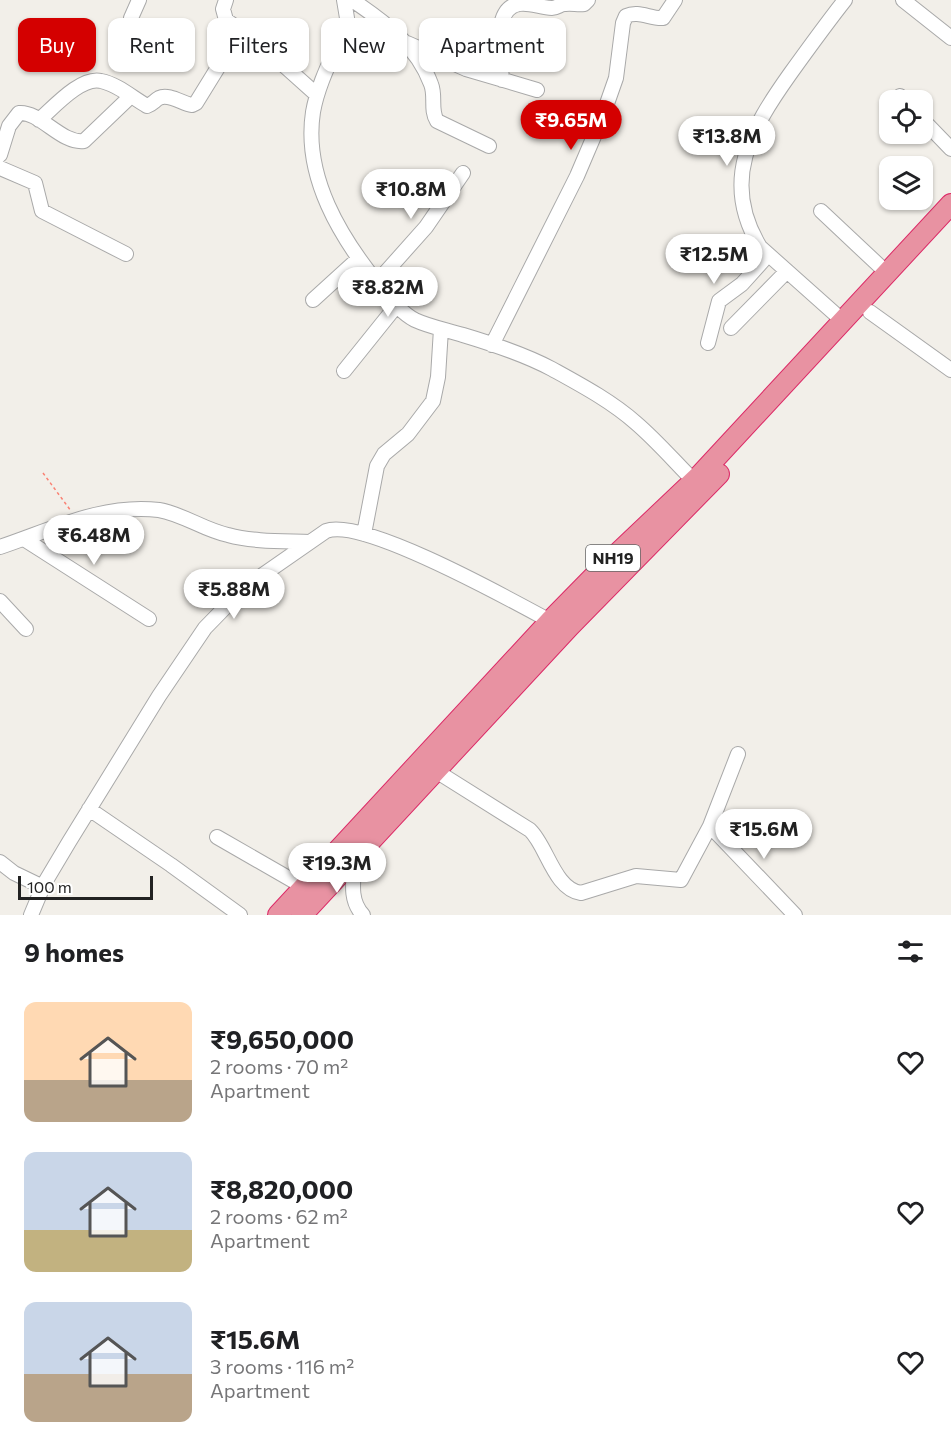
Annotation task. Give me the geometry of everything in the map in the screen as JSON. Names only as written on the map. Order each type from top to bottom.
[{"type":"highway","name":"NH19","points":[[302,915],[436,771],[602,568],[694,481],[951,204]]},
{"type":"highway","name":"NH19","points":[[278,915],[559,620],[691,504],[951,223]]},
{"type":"street","points":[[131,18],[139,0]]},
{"type":"street","points":[[225,18],[223,9],[226,0]]},
{"type":"street","points":[[345,0],[345,27],[317,95],[312,126],[315,169],[334,218],[358,259],[397,305],[414,319],[492,345],[549,368],[613,405],[637,424],[694,481]]},
{"type":"street","points":[[352,0],[377,18]]},
{"type":"street","points":[[502,80],[499,34],[503,17],[510,9],[523,3],[552,8],[568,3],[578,5],[588,0]]},
{"type":"street","points":[[492,345],[577,176],[603,115],[616,78],[623,23],[626,16],[637,13],[663,18],[675,0]]},
{"type":"street","points":[[843,321],[760,247],[755,239],[742,198],[741,174],[746,151],[760,117],[845,0]]},
{"type":"street","points":[[903,0],[951,38]]},
{"type":"street","points":[[919,12],[928,0]]},
{"type":"street","points":[[407,42],[466,69],[537,90]]},
{"type":"street","points":[[407,44],[433,88],[434,116],[437,121],[489,146]]},
{"type":"street","points":[[39,120],[73,90],[92,80],[100,80],[147,106],[159,98],[167,97],[188,105],[196,103],[215,72]]},
{"type":"street","points":[[292,72],[317,95]]},
{"type":"street","points":[[0,155],[9,126],[15,116],[23,113],[71,140],[84,141],[130,96]]},
{"type":"street","points":[[933,130],[951,149]]},
{"type":"street","points":[[0,168],[35,183],[42,211],[126,254]]},
{"type":"street","points":[[376,282],[426,227],[463,173]]},
{"type":"street","points":[[821,210],[887,273]]},
{"type":"street","points":[[708,343],[719,301],[742,284],[768,255]]},
{"type":"street","points":[[313,300],[358,259]]},
{"type":"street","points":[[731,328],[787,272]]},
{"type":"street","points":[[344,370],[397,305]]},
{"type":"street","points":[[870,312],[951,370]]},
{"type":"street","points":[[364,534],[377,466],[384,454],[408,434],[433,401],[438,377],[441,329]]},
{"type":"street","points":[[0,547],[77,521],[115,511],[158,510],[226,535],[252,540],[310,542]]},
{"type":"street","points":[[31,915],[43,887],[89,809],[159,696],[205,628],[244,588],[310,542],[333,529],[364,534],[401,547],[559,620]]},
{"type":"street","points":[[24,539],[149,619]]},
{"type":"street","points":[[0,601],[26,628]]},
{"type":"street","points":[[436,771],[530,830],[537,837],[548,863],[565,885],[577,893],[636,876],[681,880],[710,826],[738,754]]},
{"type":"street","points":[[89,809],[240,915]]},
{"type":"street","points":[[710,826],[795,915]]},
{"type":"street","points":[[217,837],[304,887]]},
{"type":"street","points":[[355,858],[352,897],[363,915]]},
{"type":"street","points":[[0,862],[14,873],[43,887]]},
{"type":"path","points":[[42,473],[64,499],[77,521]]}]
